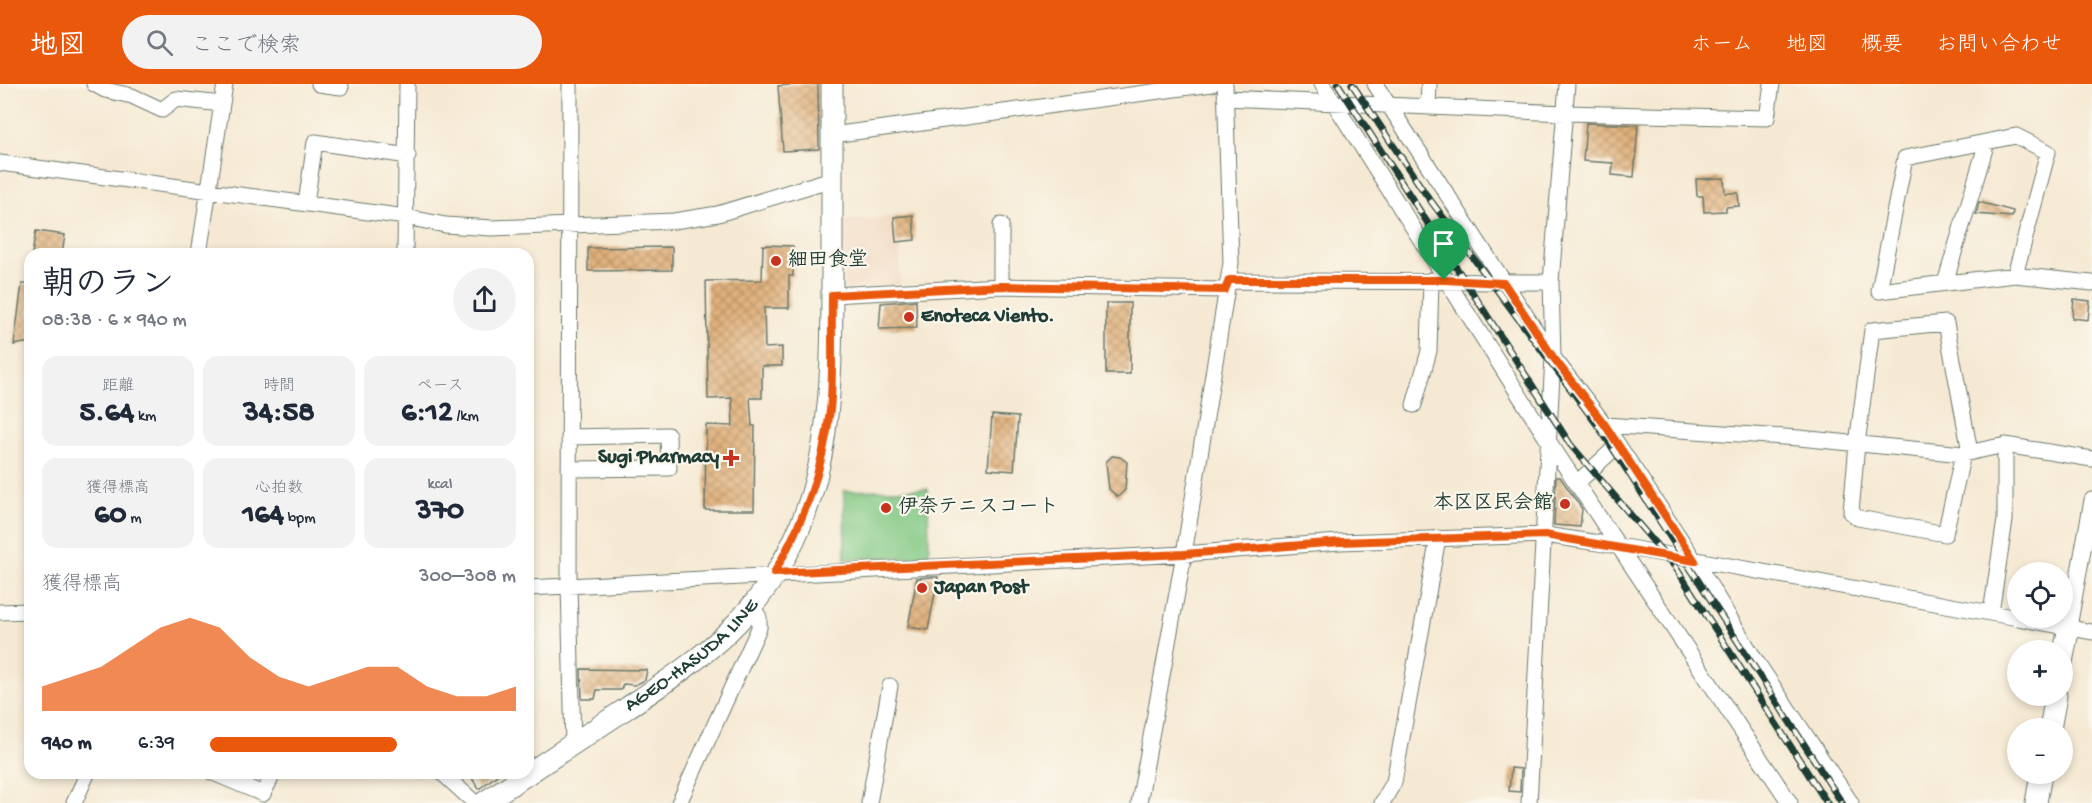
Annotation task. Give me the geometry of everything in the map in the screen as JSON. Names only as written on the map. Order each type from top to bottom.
[{"type":"main road","name":"AGEO-HASUDA LINE","points":[[534,770],[708,650],[751,606],[774,573],[808,506],[824,452],[830,408],[832,84]]},
{"type":"main road","name":"AGEO-HASUDA LINE","points":[[483,803],[520,779]]},
{"type":"main road","points":[[2036,803],[2039,784]]},
{"type":"street","points":[[94,84],[105,90],[132,96],[162,110],[176,99],[222,104]]},
{"type":"street","points":[[201,248],[225,84]]},
{"type":"street","points":[[319,84],[341,87]]},
{"type":"street","points":[[405,248],[408,156],[407,84]]},
{"type":"street","points":[[570,84],[569,585],[573,745]]},
{"type":"street","points":[[832,135],[1212,84]]},
{"type":"street","points":[[1322,84],[1438,280],[1578,482],[1790,803]]},
{"type":"street","points":[[1375,84],[1553,357],[1605,425],[1695,561],[1754,658],[1851,803]]},
{"type":"street","points":[[1428,106],[1429,84]]},
{"type":"street","points":[[1529,803],[1553,357],[1551,282],[1567,84]]},
{"type":"street","points":[[1139,803],[1184,554],[1231,263],[1225,91],[1333,101],[1565,113],[1767,118],[1772,84]]},
{"type":"street","points":[[2015,275],[2048,152],[2016,136],[1905,159],[1879,291],[2015,275],[2092,283]]},
{"type":"street","points":[[306,203],[315,142],[408,156]]},
{"type":"street","points":[[1945,283],[1987,142]]},
{"type":"street","points":[[0,163],[306,203],[406,217],[445,225],[492,228],[571,227],[674,221],[718,214],[832,180]]},
{"type":"street","points":[[1001,225],[1001,286]]},
{"type":"street","points":[[1414,405],[1430,351],[1438,280]]},
{"type":"street","points":[[832,295],[1001,286],[1227,285],[1438,280],[1504,283],[1551,282]]},
{"type":"street","points":[[1946,323],[1967,453],[1945,534],[1858,518],[1851,512],[1857,444],[1872,330],[1946,323]]},
{"type":"street","points":[[1605,425],[1967,453],[2005,445],[2092,459]]},
{"type":"street","points":[[569,437],[668,435],[669,468],[569,469]]},
{"type":"street","points":[[1578,482],[1618,445]]},
{"type":"street","points":[[1991,613],[2005,520],[2005,445]]},
{"type":"street","points":[[2073,605],[2092,501]]},
{"type":"street","points":[[534,588],[774,573],[1184,554],[1438,538],[1545,535],[1619,546],[2007,616]]},
{"type":"street","points":[[1382,803],[1394,782],[1438,538]]},
{"type":"street","points":[[679,803],[759,628],[759,617],[751,606]]},
{"type":"street","points":[[0,612],[24,611]]},
{"type":"street","points":[[2073,628],[2092,632]]},
{"type":"street","points":[[869,803],[890,686]]},
{"type":"street","points":[[74,803],[85,779]]},
{"type":"street","points":[[228,779],[263,794],[270,779]]},
{"type":"street","points":[[449,779],[475,803]]},
{"type":"shaded area","points":[[893,217],[895,242],[900,243],[900,286],[844,289],[844,221]]},
{"type":"green space","points":[[928,489],[929,557],[845,559],[844,491]]},
{"type":"building","points":[[818,84],[819,149],[783,151],[778,86]]},
{"type":"building","points":[[1586,123],[1638,125],[1634,177],[1612,175],[1613,163],[1583,161]]},
{"type":"building","points":[[1724,178],[1725,193],[1738,193],[1739,206],[1726,207],[1726,211],[1704,212],[1703,196],[1697,196],[1696,179]]},
{"type":"building","points":[[1979,202],[2013,211],[2012,217],[1976,214]]},
{"type":"building","points":[[913,215],[915,240],[896,242],[894,217]]},
{"type":"building","points":[[36,231],[65,235],[63,248],[33,248]]},
{"type":"building","points":[[763,245],[793,246],[793,276],[789,276],[789,308],[764,308],[765,348],[782,347],[782,366],[762,366],[762,398],[750,398],[752,426],[755,426],[754,510],[705,510],[706,425],[733,426],[732,398],[708,399],[706,281],[762,280]]},
{"type":"building","points":[[672,247],[672,270],[588,271],[588,248]]},
{"type":"building","points":[[22,284],[24,284],[24,343],[14,345]]},
{"type":"building","points":[[2074,299],[2090,301],[2088,320],[2072,318]]},
{"type":"building","points":[[916,300],[917,328],[879,329],[881,303]]},
{"type":"building","points":[[1106,303],[1130,303],[1130,374],[1106,374]]},
{"type":"building","points":[[992,415],[1018,417],[1014,471],[988,469]]},
{"type":"building","points":[[1112,456],[1120,457],[1127,462],[1125,490],[1118,497],[1109,489],[1106,462]]},
{"type":"building","points":[[1556,477],[1560,477],[1582,509],[1580,527],[1554,525]]},
{"type":"building","points":[[938,577],[928,630],[908,627],[917,578]]},
{"type":"building","points":[[581,669],[647,670],[645,680],[635,685],[623,684],[621,690],[597,690],[595,699],[582,699]]},
{"type":"building","points":[[1511,768],[1521,769],[1520,792],[1509,791]]},
{"type":"building","points":[[473,779],[492,779],[479,789]]},
{"type":"railway","points":[[1338,84],[1570,444],[1676,568],[1827,803]]},
{"type":"railway","points":[[1352,84],[1425,193],[1601,430],[1842,803]]},
{"type":"place","name":"細田食堂","points":[[776,261]]},
{"type":"place","name":"Enoteca Viento.","points":[[909,317]]},
{"type":"place","name":"Sugi Pharmacy","points":[[731,458]]},
{"type":"place","name":"本区区民会館","points":[[1565,504]]},
{"type":"place","name":"伊奈テニスコート","points":[[886,508]]},
{"type":"place","name":"Japan Post","points":[[922,588]]},
{"type":"route","points":[[1229,280],[1444,280],[1504,283],[1553,357],[1605,425],[1695,561],[1545,535],[1340,542],[1184,554],[774,573],[794,538],[808,506],[824,452],[830,408],[832,295],[1001,286],[1225,290],[1229,280]]}]
